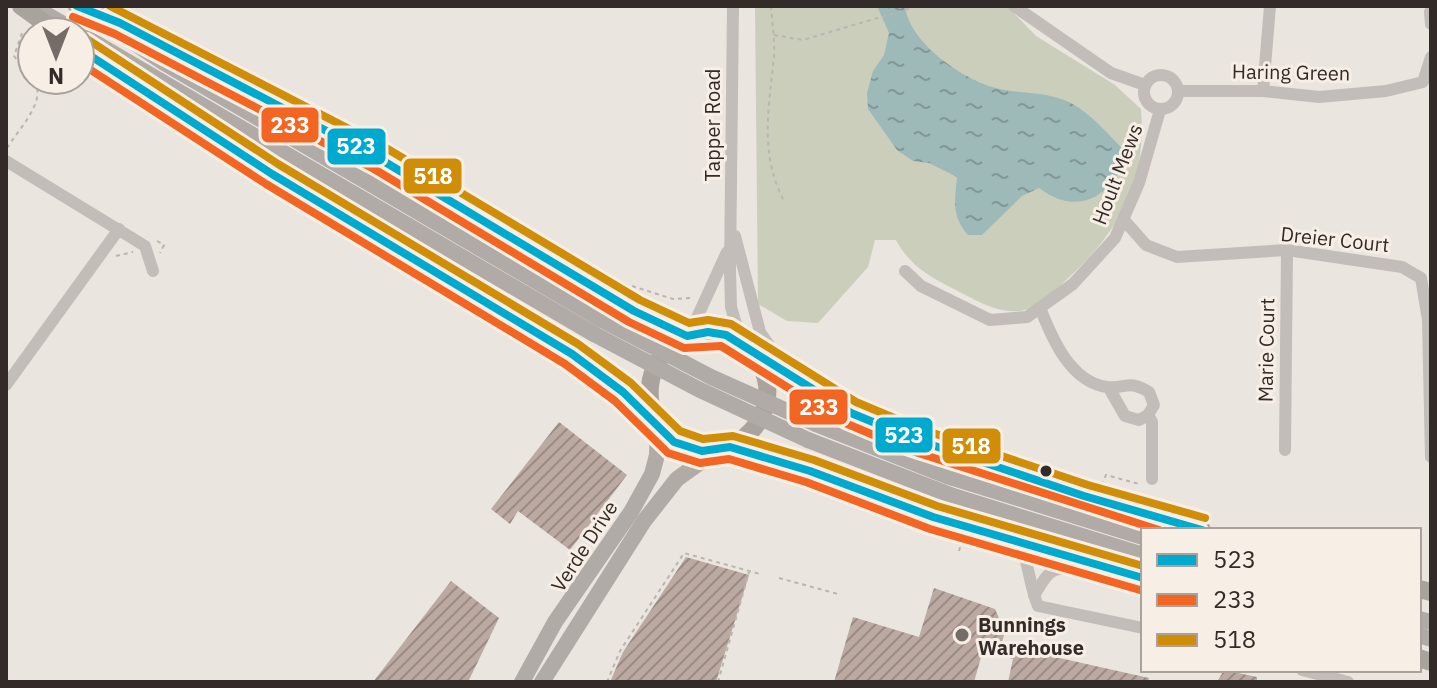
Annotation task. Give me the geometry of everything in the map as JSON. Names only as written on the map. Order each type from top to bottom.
[{"type":"highway","points":[[85,10],[120,23],[380,159],[634,311],[688,336]]},
{"type":"highway","points":[[96,59],[272,174],[572,354],[656,422],[674,442],[687,448],[723,449],[1020,543],[1141,577]]},
{"type":"highway","points":[[656,422],[648,395],[652,370],[661,355],[688,336],[708,332],[726,335],[851,413],[914,439],[1084,496],[1195,528]]},
{"type":"highway","points":[[723,449],[758,424],[765,408],[767,390],[749,350]]},
{"type":"main road","points":[[85,10],[163,62],[598,327]]},
{"type":"main road","points":[[96,43],[598,327],[711,377],[812,432],[953,496],[1141,554]]},
{"type":"main road","name":"Verde Drive","points":[[522,682],[555,622],[623,524],[652,474],[657,455],[656,422]]},
{"type":"main road","points":[[812,432],[1141,536]]},
{"type":"main road","name":"Verde Drive","points":[[542,682],[644,521],[677,479],[723,449]]},
{"type":"street","name":"Tapper Road","points":[[733,6],[731,307],[749,350]]},
{"type":"street","points":[[1014,6],[1111,73],[1145,85]]},
{"type":"street","points":[[1263,91],[1270,6]]},
{"type":"street","name":"Haring Green","points":[[1179,91],[1263,91],[1319,97],[1402,89],[1423,82],[1431,57]]},
{"type":"street","points":[[1162,74],[1174,79],[1179,91],[1177,101],[1160,110],[1149,105],[1144,95],[1145,85],[1154,75],[1162,74]]},
{"type":"street","name":"Hoult Mews","points":[[905,271],[921,286],[990,320],[1027,317],[1073,284],[1115,238],[1149,154],[1160,110]]},
{"type":"street","points":[[6,161],[145,246],[153,271]]},
{"type":"street","name":"Dreier Court","points":[[1124,220],[1146,245],[1177,257],[1287,250],[1402,267],[1421,278],[1428,320],[1431,457]]},
{"type":"street","points":[[731,221],[760,332],[773,355],[793,377]]},
{"type":"street","points":[[6,385],[119,229]]},
{"type":"street","name":"Tapper Road","points":[[688,336],[730,245]]},
{"type":"street","name":"Marie Court","points":[[1285,450],[1287,250]]},
{"type":"street","points":[[1040,308],[1052,339],[1081,377],[1109,388],[1136,384],[1149,392],[1154,405],[1148,415],[1139,420],[1125,416],[1109,388]]},
{"type":"street","points":[[1148,415],[1152,422],[1152,479]]},
{"type":"street","points":[[1020,543],[1038,606],[1141,627]]},
{"type":"street","points":[[1034,595],[1050,573],[1065,567],[1094,574],[1124,572]]},
{"type":"street","points":[[1310,672],[1348,682]]},
{"type":"path","points":[[771,6],[773,35],[764,134],[776,186],[784,201]]},
{"type":"path","points":[[773,35],[803,40],[918,6]]},
{"type":"path","points":[[7,149],[39,96]]},
{"type":"path","points":[[1099,490],[1106,475],[1149,487],[1152,479]]},
{"type":"path","points":[[607,682],[620,651],[684,553],[760,574]]},
{"type":"path","points":[[718,682],[749,571]]},
{"type":"path","points":[[779,578],[838,594]]},
{"type":"green space","points":[[755,6],[1007,6],[1036,36],[1115,85],[1141,109],[1139,160],[1126,204],[1114,225],[1084,263],[1044,300],[1026,310],[1010,311],[978,302],[914,264],[896,240],[875,240],[868,267],[818,323],[787,321],[758,304]]},
{"type":"water","points":[[877,6],[905,6],[916,32],[926,45],[965,75],[992,87],[1051,96],[1079,108],[1127,153],[1113,181],[1093,198],[1081,201],[1053,197],[1039,188],[1022,196],[982,235],[968,235],[957,214],[957,177],[929,163],[913,161],[897,150],[868,109],[867,93],[873,71],[884,55],[889,33]]},
{"type":"building","points":[[559,422],[627,475],[570,550],[518,511],[510,524],[491,509]]},
{"type":"building","points":[[686,557],[749,575],[716,682],[610,682],[623,652]]},
{"type":"building","points":[[451,581],[499,618],[468,682],[373,682]]},
{"type":"building","name":"Bunnings Warehouse","points":[[934,588],[995,609],[1005,632],[1001,645],[1149,678],[1148,682],[1008,682],[1013,659],[983,650],[974,682],[834,682],[853,617],[919,637]]},
{"type":"building","points":[[1223,672],[1257,677],[1257,682],[1217,682]]},
{"type":"transit line","name":"523","points":[[77,6],[120,23],[380,159],[634,311],[687,336],[708,332],[726,335],[851,413],[914,439],[1084,496],[1195,528]]},
{"type":"transit line","name":"518","points":[[110,6],[386,148],[640,300],[689,323],[708,320],[731,324],[856,402],[918,428],[1088,485],[1205,518]]},
{"type":"transit line","name":"233","points":[[96,26],[374,169],[629,322],[684,348],[721,346],[845,423],[909,450],[1153,528]]},
{"type":"transit line","name":"518","points":[[96,45],[278,164],[578,344],[631,383],[680,431],[703,439],[733,436],[814,460],[937,506],[1141,565]]},
{"type":"transit line","name":"523","points":[[96,59],[272,174],[572,354],[623,392],[674,442],[702,451],[730,447],[810,471],[933,517],[1141,577]]},
{"type":"transit line","name":"233","points":[[96,73],[266,184],[565,364],[615,401],[668,453],[700,463],[729,459],[806,482],[930,529],[1140,590]]},
{"type":"place","name":"Bunnings Warehouse","points":[[962,635]]}]
